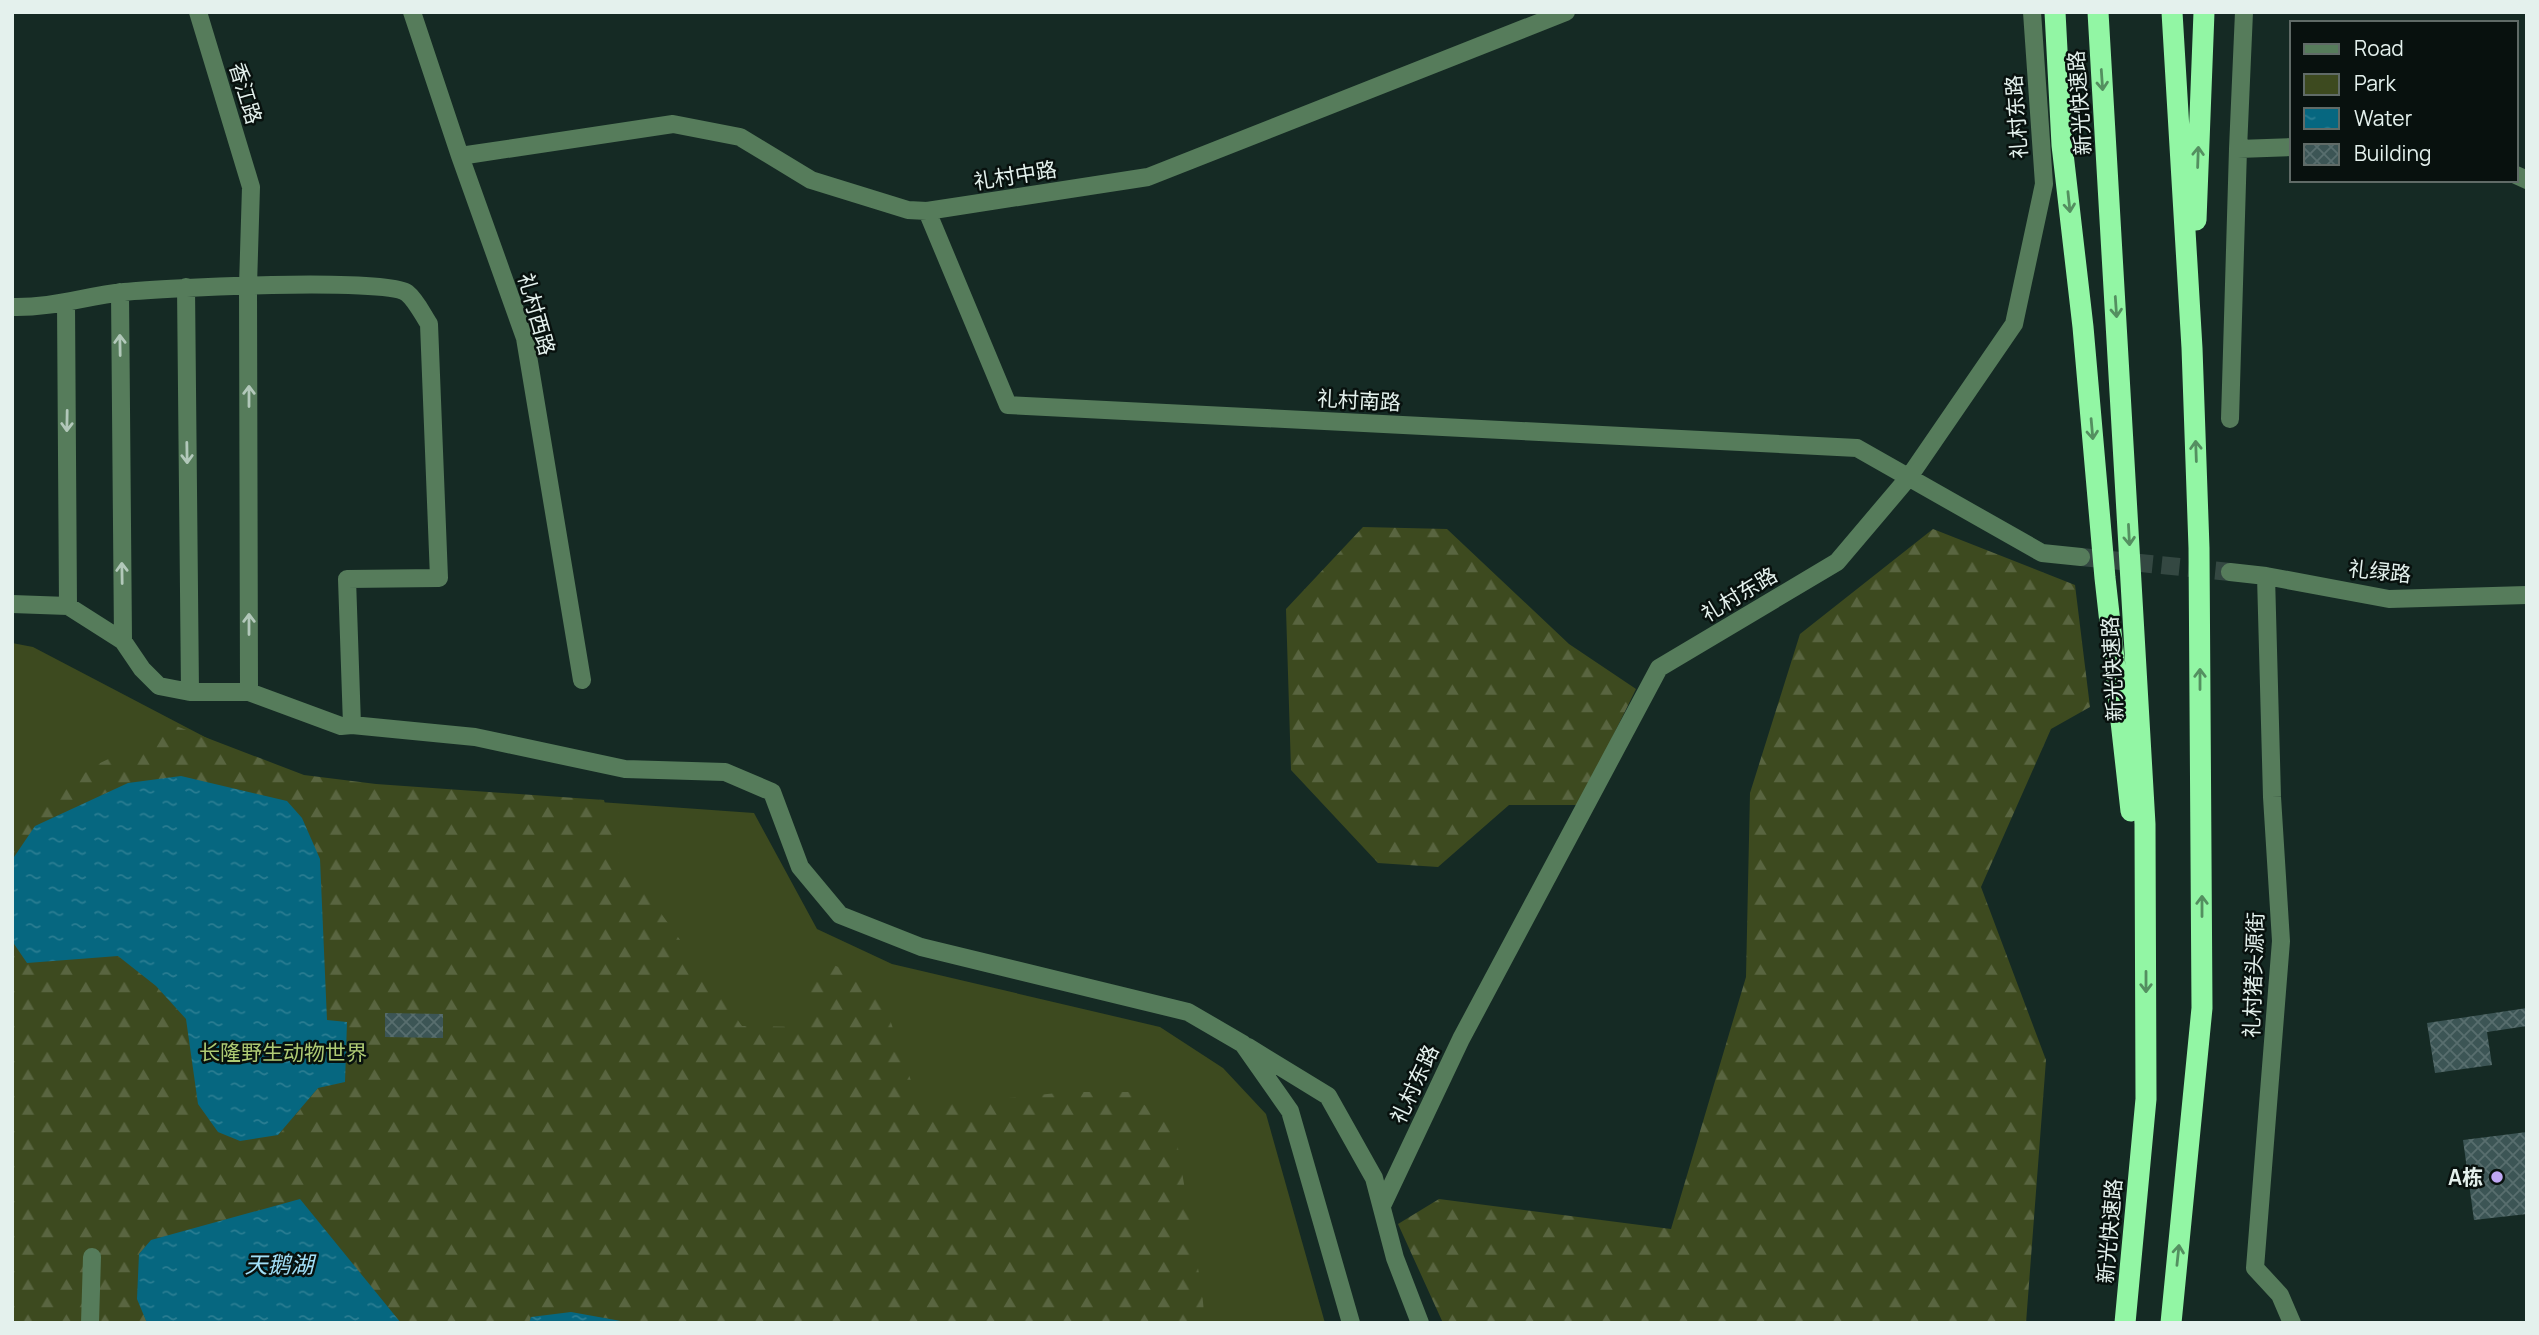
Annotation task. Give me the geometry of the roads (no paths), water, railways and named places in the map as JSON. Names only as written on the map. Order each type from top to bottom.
[{"type":"highway","points":[[2055,12],[2062,145],[2083,327],[2105,578],[2146,946]]},
{"type":"highway","name":"新光快速路","points":[[2098,12],[2145,824],[2146,1099],[2125,1323]]},
{"type":"highway","points":[[2171,1323],[2202,1008],[2199,548],[2192,348],[2172,12]]},
{"type":"highway","points":[[2192,348],[2204,12]]},
{"type":"street","name":"香江路","points":[[198,12],[251,187],[248,286],[249,692]]},
{"type":"street","name":"礼村西路","points":[[412,12],[525,338],[582,680]]},
{"type":"street","name":"礼村中路","points":[[460,156],[673,124],[740,137],[811,180],[908,210],[927,211],[1148,177],[1566,12]]},
{"type":"street","name":"礼村东路","points":[[1382,1206],[1461,1040],[1659,668],[1837,562],[1909,477],[2014,324],[2044,184],[2032,12]]},
{"type":"street","points":[[2230,419],[2244,12]]},
{"type":"street","points":[[2238,149],[2290,146]]},
{"type":"street","name":"礼村南路","points":[[927,211],[1008,405],[1857,447],[1909,477]]},
{"type":"street","points":[[186,287],[190,692]]},
{"type":"street","points":[[12,307],[66,304],[120,292],[186,287],[386,287],[407,293],[429,324],[439,578],[347,579],[352,725]]},
{"type":"street","points":[[120,292],[123,641]]},
{"type":"street","points":[[66,304],[68,606]]},
{"type":"street","points":[[1909,477],[2042,553],[2081,557]]},
{"type":"street","name":"礼绿路","points":[[2230,572],[2389,598],[2527,595]]},
{"type":"street","name":"礼村猪头源街","points":[[2266,576],[2272,797],[2281,941],[2255,1268],[2280,1295],[2292,1323]]},
{"type":"street","points":[[12,604],[68,606],[123,641],[142,669],[159,686],[190,692],[249,692],[341,726],[475,737],[625,769],[725,772],[772,792],[800,867],[840,915],[921,947],[1188,1012],[1328,1096],[1374,1178],[1395,1258],[1420,1323]]},
{"type":"street","points":[[1243,1044],[1290,1111],[1350,1323]]},
{"type":"street","points":[[90,1323],[92,1257]]},
{"type":"water","points":[[181,776],[287,801],[302,818],[320,859],[327,1020],[347,1022],[345,1082],[318,1088],[278,1135],[240,1141],[218,1132],[198,1104],[186,1019],[156,986],[118,956],[27,963],[12,941],[12,860],[35,826],[128,783]]},
{"type":"water","name":"天鹅湖","points":[[300,1199],[401,1323],[147,1323],[137,1299],[139,1254],[151,1240]]},
{"type":"water","points":[[571,1312],[632,1323],[529,1323],[531,1317]]},
{"type":"tunnel","points":[[2081,557],[2230,572]]},
{"type":"place","name":"A栋","points":[[2497,1177]]},
{"type":"park label","name":"长隆野生动物世界","points":[[283,1052]]}]
